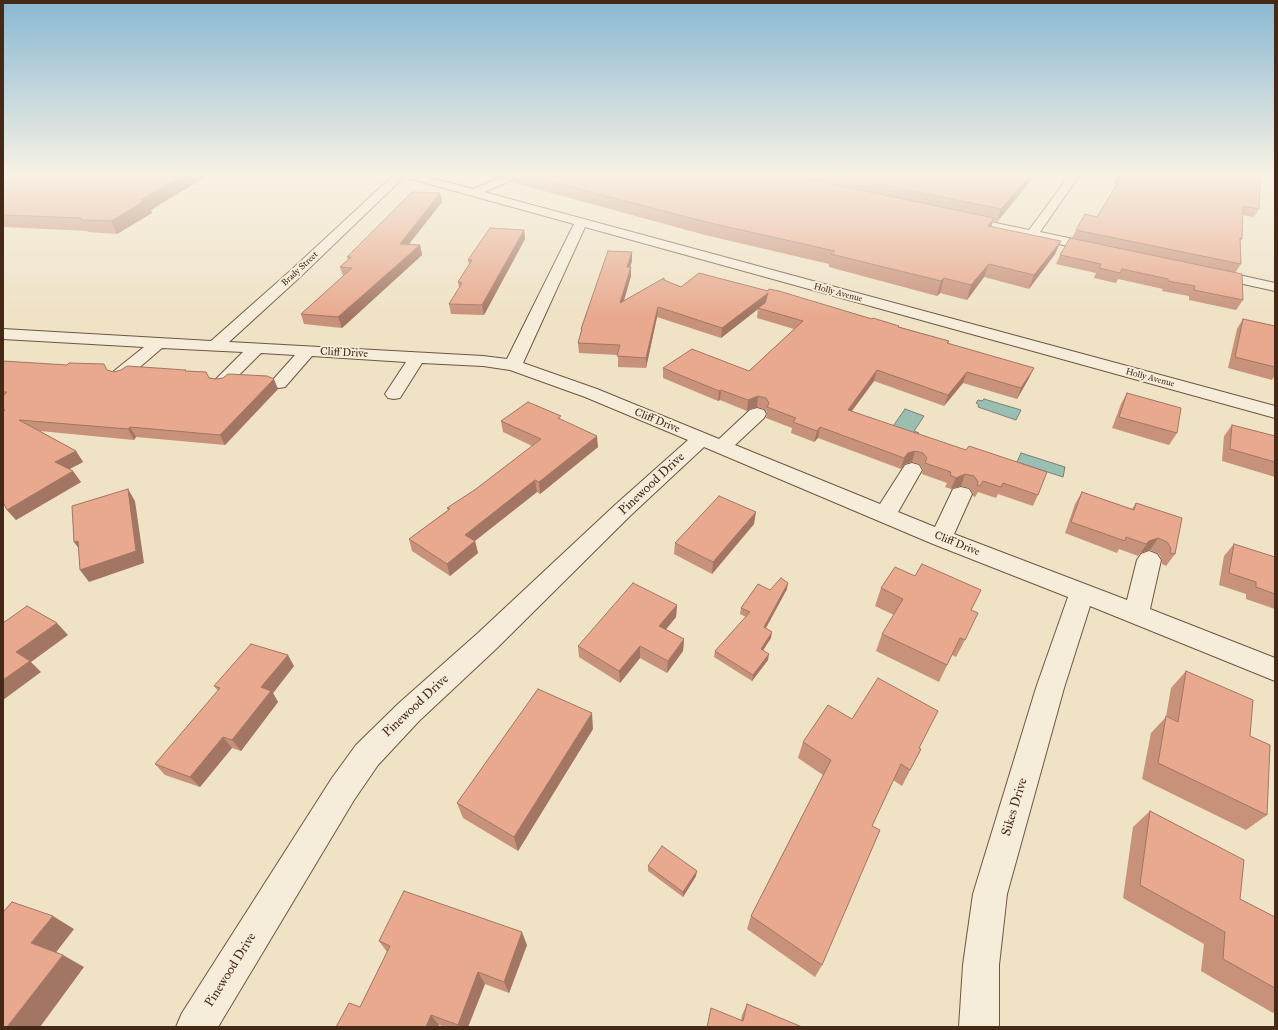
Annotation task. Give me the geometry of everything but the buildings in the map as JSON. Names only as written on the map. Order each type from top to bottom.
[{"type":"street","name":"Brady Street","points":[[215,346],[294,275],[351,221]]},
{"type":"street","name":"Holly Avenue","points":[[577,221],[1275,412]]},
{"type":"street","points":[[968,221],[1107,251]]},
{"type":"street","points":[[1032,234],[1041,221]]},
{"type":"street","points":[[513,365],[580,222]]},
{"type":"street","points":[[1202,271],[1275,287]]},
{"type":"street","name":"Cliff Drive","points":[[3,334],[488,361],[513,365],[591,394],[941,538],[1275,670]]},
{"type":"street","points":[[120,375],[158,343]]},
{"type":"street","points":[[221,383],[257,348]]},
{"type":"street","points":[[279,383],[308,351]]},
{"type":"street","points":[[394,394],[417,357]]},
{"type":"street","name":"Pinewood Drive","points":[[196,1027],[343,789],[372,750],[409,712],[487,641],[623,510],[711,443],[757,414]]},
{"type":"street","points":[[885,515],[912,470]]},
{"type":"street","points":[[941,538],[961,494]]},
{"type":"street","points":[[1136,614],[1149,560]]},
{"type":"street","name":"Sikes Drive","points":[[978,1027],[981,965],[990,894],[1050,688],[1082,593]]},
{"type":"water","points":[[984,399],[1021,410],[1016,420],[978,407],[979,405],[976,403],[978,400],[982,401]]},
{"type":"water","points":[[905,409],[924,416],[914,431],[919,433],[916,436],[891,429]]},
{"type":"water","points":[[1021,453],[1065,467],[1063,477],[1017,462]]}]
